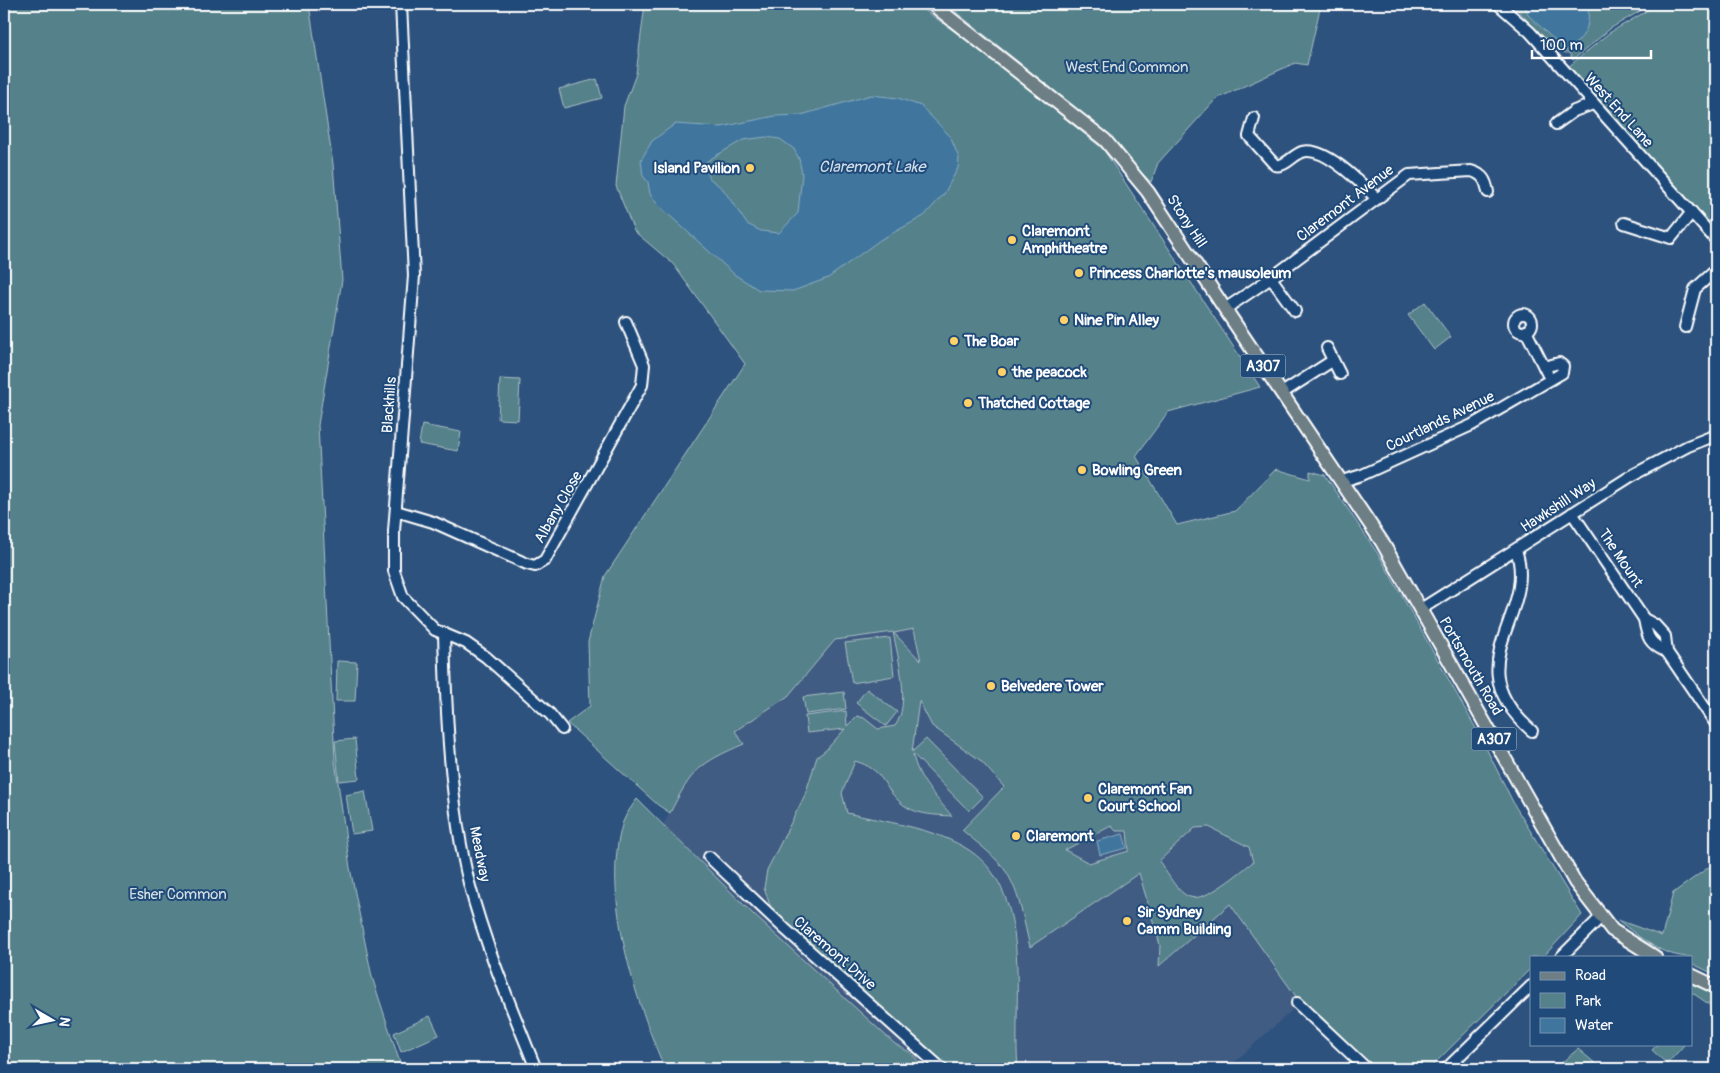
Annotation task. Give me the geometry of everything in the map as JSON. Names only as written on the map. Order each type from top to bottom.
[{"type":"main road","name":"Stony Hill","points":[[938,5],[1105,140],[1148,192],[1355,501]]},
{"type":"main road","name":"Portsmouth Road","points":[[1355,501],[1421,610],[1574,882],[1612,930],[1654,956]]},
{"type":"main road","points":[[1692,975],[1716,987]]},
{"type":"street","name":"Blackhills","points":[[401,4],[414,276],[396,511],[394,571],[404,597],[420,616],[435,630],[466,643],[486,657],[550,714],[562,729]]},
{"type":"street","name":"West End Lane","points":[[1498,4],[1530,32],[1716,240]]},
{"type":"street","points":[[1556,124],[1574,111],[1593,104]]},
{"type":"street","points":[[1254,118],[1249,136],[1277,167],[1302,152],[1310,151],[1342,167],[1376,198]]},
{"type":"street","name":"Claremont Avenue","points":[[1225,309],[1271,278],[1376,198],[1410,175],[1471,171],[1479,173],[1486,181],[1488,192]]},
{"type":"street","points":[[1624,223],[1671,238],[1692,212]]},
{"type":"street","points":[[1685,327],[1694,289],[1716,270]]},
{"type":"street","points":[[1271,278],[1295,311]]},
{"type":"street","name":"Albany Close","points":[[396,511],[438,524],[527,564],[535,566],[545,560],[642,386],[644,365],[626,322]]},
{"type":"street","points":[[1526,331],[1548,374],[1547,381]]},
{"type":"street","points":[[1327,348],[1340,374]]},
{"type":"street","points":[[1282,393],[1332,361]]},
{"type":"street","name":"Courtlands Avenue","points":[[1342,482],[1362,475],[1472,425],[1562,373],[1563,366],[1555,363],[1544,367]]},
{"type":"street","name":"Hawkshill Way","points":[[1421,610],[1639,472],[1688,446],[1716,435]]},
{"type":"street","name":"The Mount","points":[[1572,513],[1644,619],[1655,625],[1665,636],[1667,652],[1716,724]]},
{"type":"street","points":[[1516,550],[1521,570],[1518,589],[1498,655],[1499,682],[1506,702],[1515,716],[1532,731]]},
{"type":"street","name":"Meadway","points":[[444,633],[453,774],[469,883],[488,944],[536,1069]]},
{"type":"street","name":"Claremont Drive","points":[[709,857],[785,929],[942,1069]]},
{"type":"street","points":[[1562,956],[1601,917]]},
{"type":"street","points":[[1446,1069],[1530,987]]},
{"type":"street","points":[[1297,1004],[1367,1069]]},
{"type":"shaded area","name":"Claremont Fan Court School","points":[[915,629],[921,662],[1570,929],[1544,956],[1530,956],[1530,969],[1429,1069],[1379,1069],[1300,1003],[1229,1067],[1230,1069],[759,1069],[754,915],[663,825],[685,783],[709,760],[744,745],[735,731],[788,696],[835,640]]},
{"type":"green space","name":"Esher Common","points":[[4,4],[309,4],[333,164],[342,280],[318,425],[335,761],[350,868],[372,977],[402,1069],[4,1069]]},
{"type":"green space","points":[[645,4],[916,4],[979,49],[1103,149],[1260,387],[1168,412],[1136,456],[1177,525],[1235,511],[1276,469],[1310,479],[1310,471],[1325,475],[1380,557],[1479,734],[1515,806],[1582,915],[1544,956],[1530,956],[1530,969],[1429,1069],[1379,1069],[1353,1050],[1300,1002],[1230,904],[1159,966],[1160,945],[1139,873],[1030,947],[1018,899],[1007,873],[992,855],[962,830],[1004,787],[980,760],[932,726],[919,701],[912,752],[926,739],[983,797],[969,811],[913,754],[923,780],[952,816],[925,814],[912,810],[900,802],[877,773],[855,761],[842,793],[847,813],[922,830],[964,847],[987,865],[1002,889],[1011,917],[1016,947],[1018,1069],[948,1069],[772,911],[764,888],[767,870],[805,795],[817,757],[845,729],[807,733],[805,716],[846,711],[847,726],[857,716],[864,718],[878,729],[895,726],[900,717],[903,694],[902,681],[893,632],[835,640],[788,696],[735,731],[744,744],[707,763],[691,777],[670,813],[658,805],[567,723],[590,706],[588,642],[605,576],[745,364],[673,264],[634,231],[616,186],[624,106],[636,74]],"holes":[[[914,629],[921,661],[894,633]],[[1111,826],[1116,831],[1127,831],[1129,851],[1089,863],[1065,850]],[[1209,827],[1249,847],[1253,862],[1213,891],[1197,898],[1190,897],[1185,895],[1173,882],[1159,861],[1195,828]]]},
{"type":"green space","name":"West End Common","points":[[946,4],[1321,4],[1307,65],[1295,63],[1216,99],[1158,163],[1151,182],[1076,108]]},
{"type":"green space","points":[[1511,4],[1652,4],[1611,28],[1573,60],[1569,53],[1556,48],[1548,41]]},
{"type":"green space","points":[[1654,4],[1716,4],[1716,232],[1567,68],[1609,33],[1645,12]]},
{"type":"green space","points":[[597,79],[602,98],[564,108],[559,89]]},
{"type":"green space","points":[[1425,302],[1451,337],[1434,350],[1408,315]]},
{"type":"green space","points":[[500,379],[520,380],[518,420],[498,419]]},
{"type":"green space","points":[[422,425],[461,432],[458,451],[419,444]]},
{"type":"green space","points":[[890,638],[894,676],[852,683],[845,643]]},
{"type":"green space","points":[[337,661],[357,662],[355,701],[336,701]]},
{"type":"green space","points":[[867,689],[897,712],[886,726],[856,703]]},
{"type":"green space","points":[[844,692],[846,709],[806,714],[803,697]]},
{"type":"green space","points":[[355,739],[359,779],[339,781],[335,741]]},
{"type":"green space","points":[[365,791],[372,831],[352,834],[346,795]]},
{"type":"green space","points":[[637,799],[754,915],[895,1044],[911,1053],[925,1069],[665,1069],[633,980],[624,947],[619,914],[616,882],[617,851],[623,822]]},
{"type":"green space","points":[[1716,862],[1716,975],[1692,963],[1692,956],[1671,954],[1652,945],[1618,920],[1662,936],[1673,893]]},
{"type":"green space","points":[[1692,984],[1716,995],[1716,1009],[1692,993]]},
{"type":"green space","points":[[430,1016],[439,1035],[401,1052],[394,1033]]},
{"type":"green space","points":[[1656,1046],[1683,1046],[1667,1064],[1652,1050]]},
{"type":"green space","points":[[1578,1049],[1602,1069],[1554,1069]]},
{"type":"water","points":[[1525,4],[1588,4],[1588,20],[1585,31],[1578,41],[1566,51],[1528,15]]},
{"type":"water","name":"Claremont Lake","points":[[871,95],[898,98],[921,106],[950,136],[959,158],[958,168],[944,194],[924,216],[880,240],[828,278],[793,291],[759,290],[735,275],[658,205],[650,194],[648,182],[643,176],[641,160],[652,141],[675,124],[721,127],[775,116],[801,115]],"holes":[[[766,137],[780,139],[794,149],[799,159],[802,174],[798,213],[779,233],[761,231],[747,224],[723,189],[709,178],[706,170],[707,161],[743,140]]]},
{"type":"water","points":[[1123,834],[1127,848],[1100,855],[1097,841]]},
{"type":"place","name":"Island Pavilion","points":[[750,168]]},
{"type":"place","name":"Claremont Amphitheatre","points":[[1012,240]]},
{"type":"place","name":"Princess Charlotte's mausoleum","points":[[1079,273]]},
{"type":"place","name":"Nine Pin Alley","points":[[1064,320]]},
{"type":"place","name":"The Boar","points":[[954,341]]},
{"type":"place","name":"the peacock","points":[[1002,372]]},
{"type":"place","name":"Thatched Cottage","points":[[968,403]]},
{"type":"place","name":"Bowling Green","points":[[1082,470]]},
{"type":"place","name":"Belvedere Tower","points":[[991,686]]},
{"type":"place","name":"Claremont Fan Court School","points":[[1088,798]]},
{"type":"place","name":"Claremont","points":[[1016,836]]},
{"type":"place","name":"Sir Sydney Camm Building","points":[[1127,921]]}]
